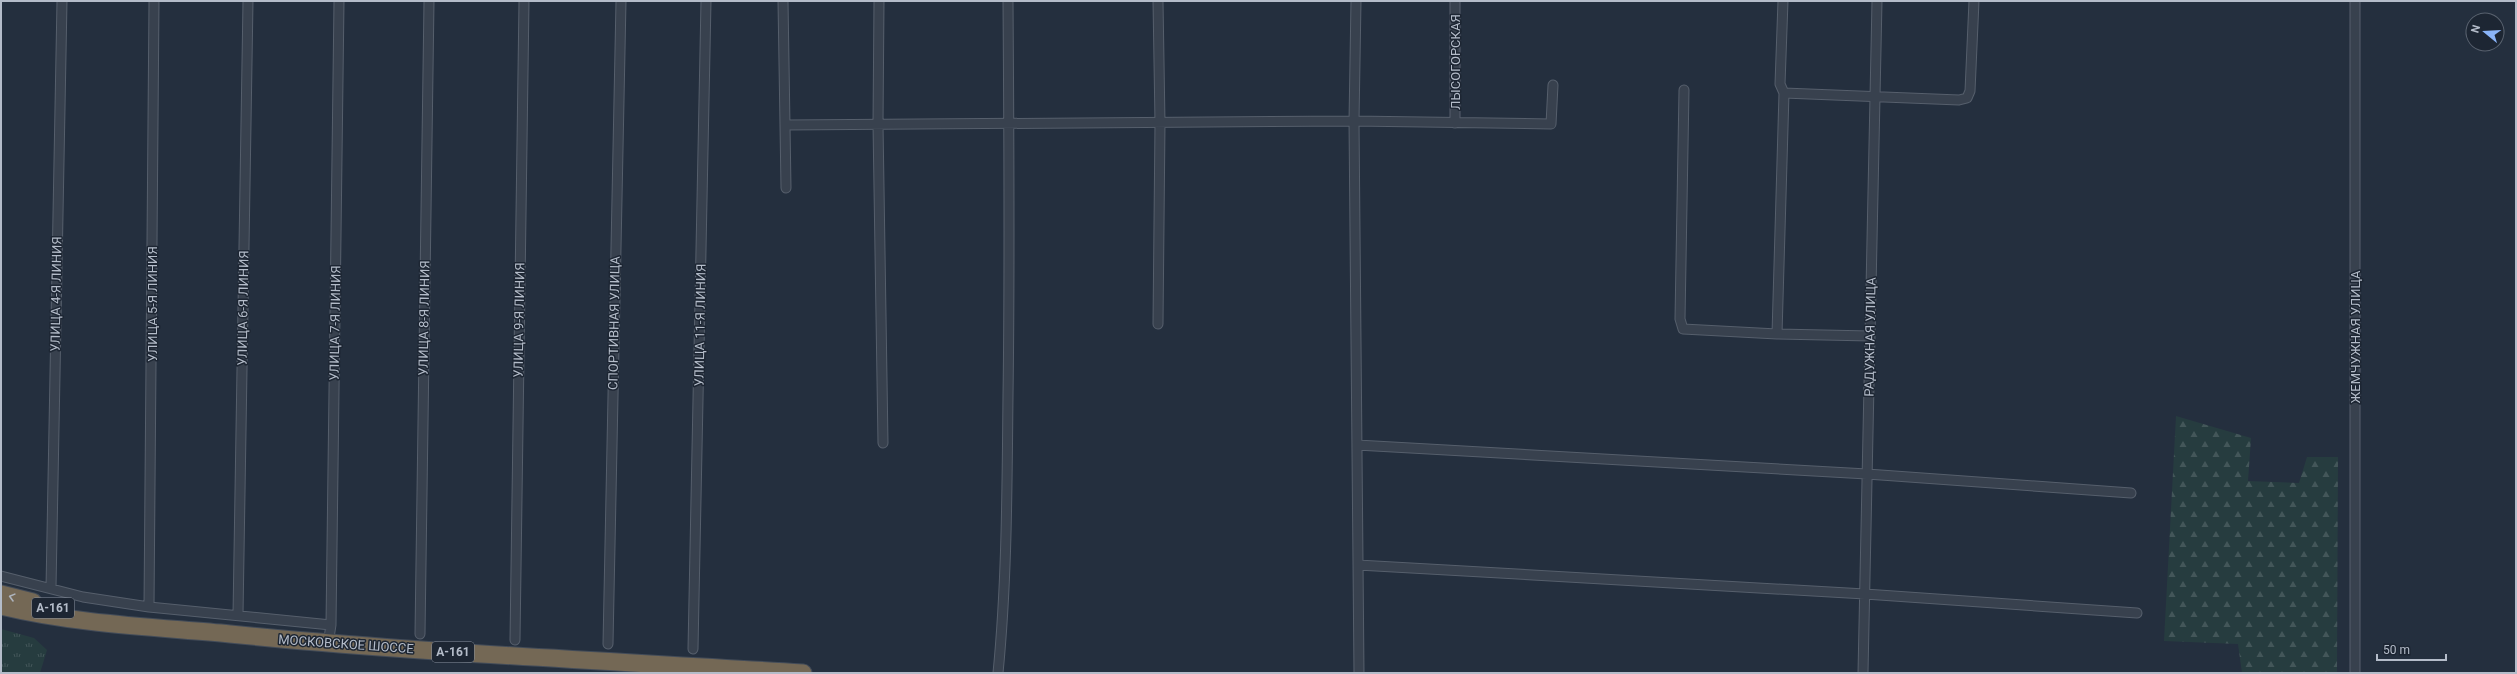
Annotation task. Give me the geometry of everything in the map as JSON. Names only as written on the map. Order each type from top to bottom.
[{"type":"highway","name":"А-161","points":[[1,594],[104,622]]},
{"type":"highway","name":"А-161","points":[[1,606],[27,613],[104,622]]},
{"type":"highway","name":"МОСКОВСКОЕ ШОССЕ","points":[[104,622],[328,644],[803,673]]},
{"type":"street","name":"УЛИЦА 4-Я ЛИНИЯ","points":[[51,588],[62,1]]},
{"type":"street","name":"УЛИЦА 5-Я ЛИНИЯ","points":[[149,607],[154,1]]},
{"type":"street","name":"УЛИЦА 6-Я ЛИНИЯ","points":[[238,615],[248,1]]},
{"type":"street","name":"УЛИЦА 7-Я ЛИНИЯ","points":[[328,644],[331,624],[339,1]]},
{"type":"street","name":"УЛИЦА 8-Я ЛИНИЯ","points":[[420,634],[429,1]]},
{"type":"street","name":"УЛИЦА 9-Я ЛИНИЯ","points":[[515,640],[524,1]]},
{"type":"street","name":"СПОРТИВНАЯ УЛИЦА","points":[[608,644],[621,1]]},
{"type":"street","name":"УЛИЦА 11-Я ЛИНИЯ","points":[[693,649],[706,1]]},
{"type":"street","points":[[783,1],[786,188]]},
{"type":"street","points":[[879,1],[878,124],[883,444]]},
{"type":"street","points":[[998,673],[1003,624],[1008,451],[1011,158],[1009,125],[1008,1]]},
{"type":"street","points":[[1158,1],[1160,123],[1158,324]]},
{"type":"street","points":[[1356,1],[1354,121],[1359,673]]},
{"type":"street","name":"ЛЫСОГОРСКАЯ","points":[[1455,1],[1455,123]]},
{"type":"street","points":[[1777,334],[1784,93],[1780,84],[1783,1]]},
{"type":"street","name":"РАДУЖНАЯ УЛИЦА","points":[[1863,673],[1874,98],[1878,1]]},
{"type":"street","points":[[1784,93],[1874,98],[1959,100],[1967,98],[1970,91],[1974,1]]},
{"type":"street","name":"ЖЕМЧУЖНАЯ УЛИЦА","points":[[2355,1],[2355,673]]},
{"type":"street","points":[[785,125],[1009,125],[1354,121],[1551,124],[1553,85]]},
{"type":"street","points":[[1684,90],[1680,319],[1683,328],[1777,334],[1870,336]]},
{"type":"street","points":[[1357,445],[1867,474],[2131,493]]},
{"type":"street","points":[[1358,565],[1865,594],[2137,613]]},
{"type":"street","points":[[1,576],[84,597],[149,607],[331,624]]},
{"type":"green space","points":[[2176,416],[2251,438],[2248,481],[2299,483],[2307,457],[2338,457],[2337,673],[2242,673],[2238,644],[2164,641]]},
{"type":"green space","points":[[1,629],[34,638],[47,650],[40,673],[1,673]]}]
